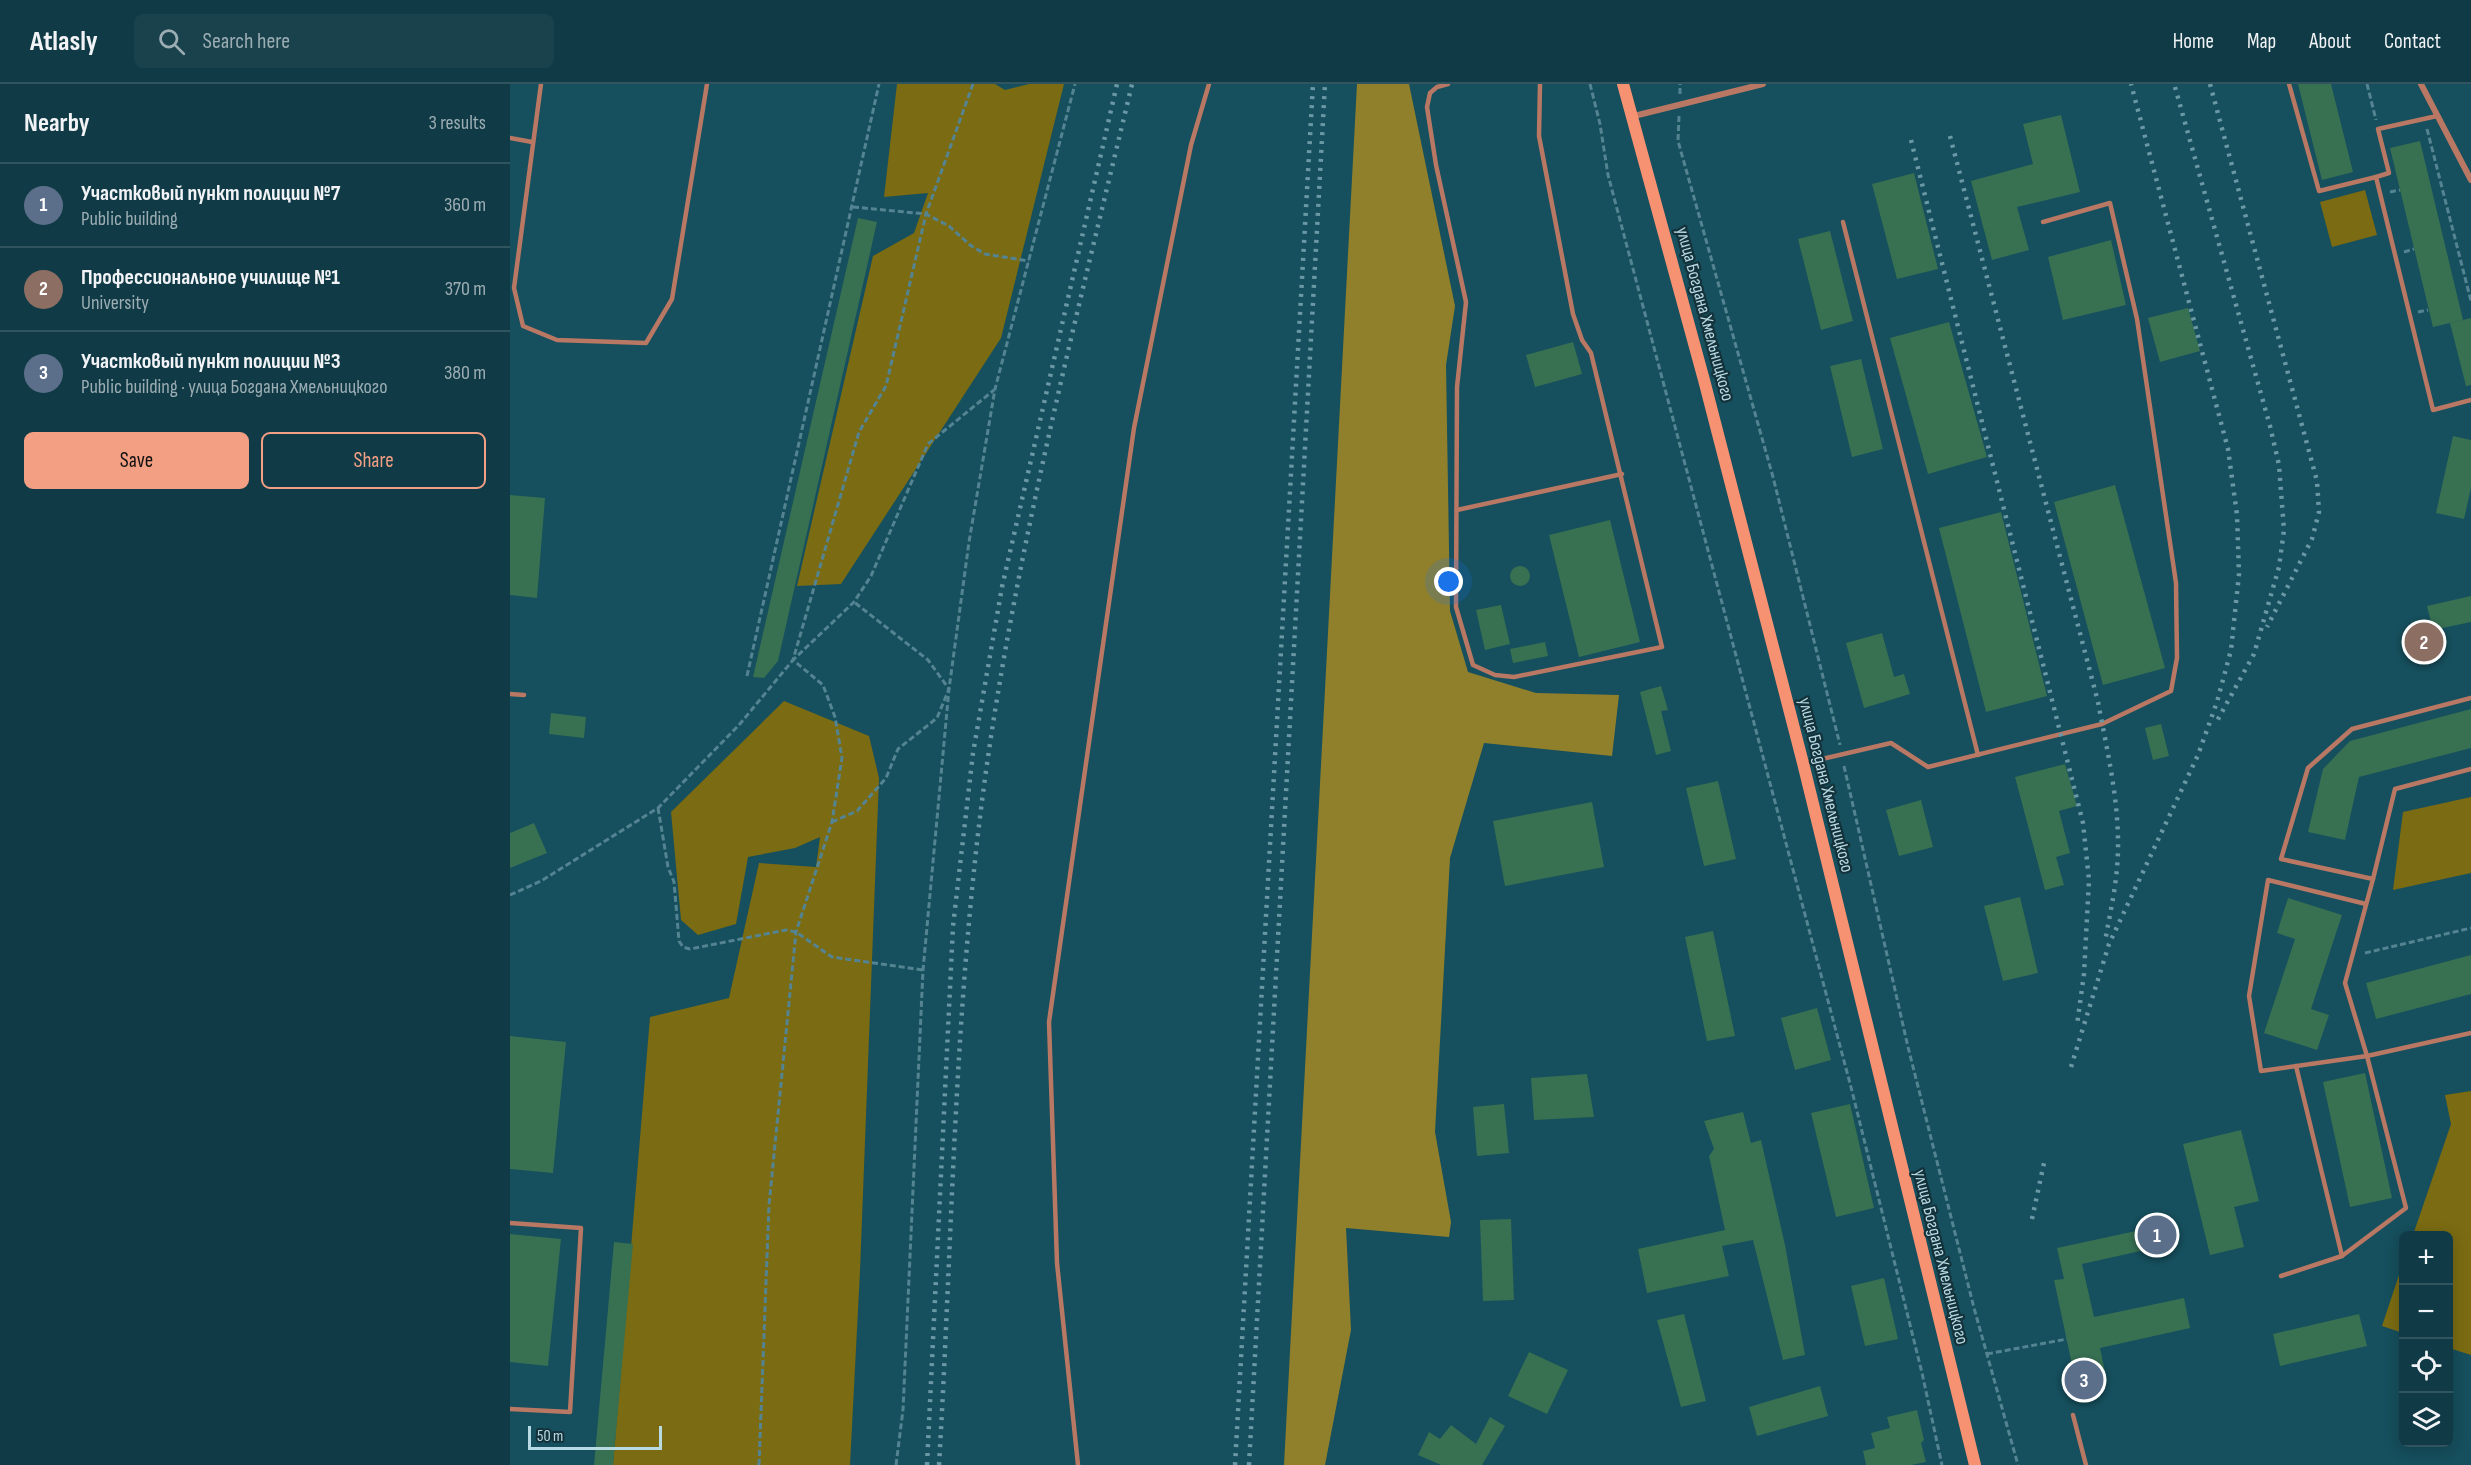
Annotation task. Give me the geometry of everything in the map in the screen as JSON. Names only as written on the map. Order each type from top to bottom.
[{"type":"main road","points":[[1623,84],[1634,116]]},
{"type":"main road","points":[[1628,84],[1634,116]]},
{"type":"main road","name":"улица Богдана Хмельницкого","points":[[1634,116],[1803,763],[1975,1465]]},
{"type":"street","points":[[1634,116],[1763,84]]},
{"type":"street","points":[[2421,84],[2471,180]]},
{"type":"lane","points":[[541,84],[514,288],[523,326],[557,340],[646,343],[672,299],[707,84]]},
{"type":"lane","points":[[1078,1465],[1057,1263],[1048,1022],[1134,428],[1191,145],[1209,84]]},
{"type":"lane","points":[[1448,84],[1437,87],[1430,93],[1427,107],[1436,165],[1466,302],[1457,387],[1456,607],[1473,665],[1496,675],[1514,677],[1662,647],[1591,353],[1582,340],[1572,314],[1539,136],[1540,84]]},
{"type":"lane","points":[[2289,84],[2319,191],[2389,173],[2378,129],[2437,116]]},
{"type":"lane","points":[[510,138],[532,142]]},
{"type":"lane","points":[[2376,177],[2433,410],[2471,400]]},
{"type":"lane","points":[[1803,763],[1891,743],[1928,767],[2102,724],[2171,691],[2177,658],[2176,583],[2137,319],[2109,203],[2043,222]]},
{"type":"lane","points":[[1843,222],[1978,755]]},
{"type":"lane","points":[[1457,510],[1622,474]]},
{"type":"lane","points":[[510,694],[525,695]]},
{"type":"lane","points":[[2373,879],[2281,859],[2308,768],[2352,729],[2471,698]]},
{"type":"lane","points":[[2281,1276],[2342,1256],[2406,1208],[2367,1056],[2345,983],[2395,789],[2471,769]]},
{"type":"lane","points":[[2366,904],[2268,880],[2249,996],[2261,1071],[2367,1056],[2471,1033]]},
{"type":"lane","points":[[2296,1066],[2342,1256]]},
{"type":"lane","points":[[510,1223],[581,1228],[570,1412],[510,1409]]},
{"type":"lane","points":[[2073,1415],[2086,1465]]},
{"type":"path","points":[[747,676],[879,84]]},
{"type":"path","points":[[792,660],[859,432],[885,386],[926,214],[974,84]]},
{"type":"path","points":[[896,1465],[903,1410],[923,970],[949,689],[969,542],[995,389],[1075,84]]},
{"type":"path","points":[[1590,84],[1611,186],[1852,1091],[1942,1465]]},
{"type":"path","points":[[2367,84],[2378,129]]},
{"type":"path","points":[[2425,119],[2471,302]]},
{"type":"path","points":[[1678,141],[1773,477],[1842,755],[1908,1047],[2018,1465]]},
{"type":"path","points":[[852,207],[926,214],[949,226],[970,245],[985,254],[1029,261]]},
{"type":"path","points":[[510,895],[541,881],[658,808],[739,725],[792,660],[854,602],[871,576],[928,444],[995,389]]},
{"type":"path","points":[[854,602],[928,660],[949,689]]},
{"type":"path","points":[[759,1465],[769,1205],[796,932],[832,822],[842,758],[835,717],[823,685],[792,660]]},
{"type":"path","points":[[832,822],[857,811],[886,778],[898,749],[937,718],[949,689]]},
{"type":"path","points":[[658,808],[668,867],[674,882],[679,941],[683,947],[690,949],[786,930],[796,932],[832,957],[923,970]]},
{"type":"path","points":[[2352,955],[2471,928]]},
{"type":"path","points":[[1987,1354],[2067,1339]]},
{"type":"shaded area","points":[[897,84],[995,84],[1005,90],[1029,84],[1064,84],[1001,338],[841,584],[797,586],[873,256],[914,233],[928,193],[884,197]]},
{"type":"shaded area","points":[[1357,84],[1409,84],[1455,306],[1446,365],[1450,611],[1468,672],[1536,693],[1619,695],[1612,756],[1484,743],[1450,858],[1435,1132],[1451,1222],[1449,1237],[1346,1228],[1351,1330],[1325,1465],[1284,1465]]},
{"type":"shaded area","points":[[2365,190],[2377,235],[2332,247],[2320,202]]},
{"type":"shaded area","points":[[784,701],[869,736],[879,778],[860,1271],[850,1465],[613,1465],[650,1017],[729,998],[759,863],[816,867],[820,837],[795,848],[748,857],[736,924],[698,935],[681,920],[671,812]]},
{"type":"shaded area","points":[[2471,797],[2471,873],[2393,890],[2403,812]]},
{"type":"shaded area","points":[[2471,1091],[2471,1355],[2453,1349],[2453,1231],[2414,1231],[2451,1124],[2445,1095]]},
{"type":"shaded area","points":[[2399,1275],[2399,1332],[2382,1326]]},
{"type":"building","points":[[2298,84],[2331,84],[2353,172],[2322,180]]},
{"type":"building","points":[[2061,115],[2080,192],[2017,207],[2029,250],[1992,260],[1971,181],[2033,164],[2023,124]]},
{"type":"building","points":[[2420,141],[2463,320],[2433,327],[2390,148]]},
{"type":"building","points":[[1914,173],[1938,269],[1897,279],[1872,184]]},
{"type":"building","points":[[858,218],[877,222],[778,661],[764,678],[753,677]]},
{"type":"building","points":[[1830,231],[1853,321],[1821,330],[1798,239]]},
{"type":"building","points":[[2111,240],[2126,305],[2063,320],[2048,257]]},
{"type":"building","points":[[2188,308],[2200,351],[2160,362],[2148,318]]},
{"type":"building","points":[[2471,318],[2471,385],[2466,386],[2450,323]]},
{"type":"building","points":[[1949,322],[1987,457],[1928,474],[1890,338]]},
{"type":"building","points":[[1573,342],[1582,374],[1535,387],[1526,355]]},
{"type":"building","points":[[1861,359],[1883,449],[1852,457],[1830,366]]},
{"type":"building","points":[[2453,436],[2471,440],[2471,488],[2464,519],[2436,513]]},
{"type":"building","points":[[2115,485],[2165,668],[2103,685],[2054,502]]},
{"type":"building","points":[[510,495],[545,498],[537,598],[510,595]]},
{"type":"building","points":[[2001,512],[2047,696],[1986,712],[1939,528]]},
{"type":"building","points":[[1610,520],[1640,642],[1579,657],[1549,535]]},
{"type":"building","points":[[1520,566],[1527,569],[1530,576],[1527,583],[1520,586],[1513,583],[1510,576],[1513,569]]},
{"type":"building","points":[[2471,596],[2471,622],[2433,630],[2427,606]]},
{"type":"building","points":[[1501,605],[1510,644],[1485,650],[1476,610]]},
{"type":"building","points":[[1882,633],[1894,677],[1904,674],[1910,694],[1864,708],[1846,643]]},
{"type":"building","points":[[1545,642],[1548,656],[1513,663],[1510,649]]},
{"type":"building","points":[[1661,686],[1668,710],[1661,711],[1671,751],[1656,755],[1640,692]]},
{"type":"building","points":[[2471,709],[2471,748],[2359,777],[2345,840],[2308,832],[2323,769],[2350,741]]},
{"type":"building","points":[[551,713],[586,717],[584,738],[549,734]]},
{"type":"building","points":[[2161,724],[2169,756],[2153,760],[2145,728]]},
{"type":"building","points":[[2065,764],[2077,806],[2059,811],[2070,853],[2056,857],[2064,885],[2045,890],[2015,777]]},
{"type":"building","points":[[1718,781],[1736,859],[1704,866],[1686,788]]},
{"type":"building","points":[[1921,800],[1933,847],[1899,856],[1886,810]]},
{"type":"building","points":[[1592,802],[1604,867],[1505,886],[1493,821]]},
{"type":"building","points":[[534,823],[547,853],[510,868],[510,833]]},
{"type":"building","points":[[2020,897],[2038,973],[2003,981],[1984,906]]},
{"type":"building","points":[[2288,898],[2342,915],[2311,1009],[2329,1015],[2317,1050],[2264,1033],[2295,939],[2277,933]]},
{"type":"building","points":[[1713,931],[1735,1036],[1707,1041],[1685,937]]},
{"type":"building","points":[[2471,955],[2471,994],[2376,1019],[2366,983]]},
{"type":"building","points":[[1817,1008],[1831,1060],[1795,1070],[1781,1018]]},
{"type":"building","points":[[510,1036],[566,1042],[553,1173],[510,1169]]},
{"type":"building","points":[[2365,1073],[2392,1198],[2350,1207],[2323,1082]]},
{"type":"building","points":[[1587,1074],[1594,1117],[1534,1120],[1531,1078]]},
{"type":"building","points":[[1504,1104],[1509,1153],[1477,1156],[1473,1107]]},
{"type":"building","points":[[1850,1104],[1874,1208],[1836,1217],[1811,1113]]},
{"type":"building","points":[[1743,1112],[1751,1143],[1761,1140],[1785,1245],[1805,1355],[1783,1360],[1753,1240],[1722,1246],[1729,1276],[1647,1293],[1638,1249],[1725,1230],[1709,1156],[1714,1149],[1704,1121]]},
{"type":"building","points":[[2241,1130],[2259,1201],[2234,1207],[2244,1247],[2210,1255],[2183,1144]]},
{"type":"building","points":[[1511,1219],[1514,1300],[1483,1301],[1480,1220]]},
{"type":"building","points":[[2159,1226],[2163,1246],[2082,1264],[2094,1317],[2184,1298],[2190,1328],[2100,1348],[2107,1381],[2077,1388],[2054,1280],[2064,1279],[2057,1248]]},
{"type":"building","points":[[510,1234],[561,1239],[548,1366],[510,1362]]},
{"type":"building","points":[[614,1242],[633,1244],[613,1465],[594,1465]]},
{"type":"building","points":[[1884,1278],[1898,1339],[1865,1346],[1851,1286]]},
{"type":"building","points":[[1684,1314],[1706,1401],[1681,1407],[1657,1320]]},
{"type":"building","points":[[2359,1314],[2367,1346],[2280,1366],[2273,1334]]},
{"type":"building","points":[[1529,1352],[1568,1370],[1547,1414],[1508,1396]]},
{"type":"building","points":[[1820,1386],[1828,1416],[1757,1436],[1749,1407]]},
{"type":"building","points":[[1917,1410],[1926,1462],[1911,1465],[1866,1465],[1863,1451],[1875,1448],[1871,1433],[1890,1428],[1887,1417]]},
{"type":"building","points":[[1490,1417],[1505,1426],[1482,1465],[1441,1465],[1418,1455],[1429,1432],[1440,1439],[1451,1425],[1476,1444]]},
{"type":"railway","points":[[927,1465],[953,926],[973,753],[1002,587],[1117,84]]},
{"type":"railway","points":[[939,1465],[961,1022],[977,845],[988,757],[1001,672],[1034,503],[1132,84]]},
{"type":"railway","points":[[1235,1465],[1313,84]]},
{"type":"railway","points":[[1249,1465],[1325,84]]},
{"type":"railway","points":[[2071,1067],[2109,944],[2198,755],[2217,702],[2231,650],[2239,574],[2237,515],[2228,449],[2131,84]]},
{"type":"railway","points":[[2210,84],[2317,481],[2319,512],[2312,539],[2267,627]]},
{"type":"railway","points":[[2175,87],[2270,426],[2279,465],[2284,530],[2279,567],[2254,654],[2217,721]]},
{"type":"railway","points":[[1950,136],[2098,702],[2106,743],[2116,805],[2118,847],[2115,887],[2105,942]]},
{"type":"railway","points":[[1911,140],[2083,823],[2089,880],[2084,974],[2077,1025]]},
{"type":"railway","points":[[2032,1219],[2044,1163]]},
{"type":"place","name":"Профессиональное училище №1","points":[[2424,642]]},
{"type":"place","name":"Участковый пункт полиции №7","points":[[2157,1235]]},
{"type":"place","name":"Участковый пункт полиции №3","points":[[2084,1380]]}]
